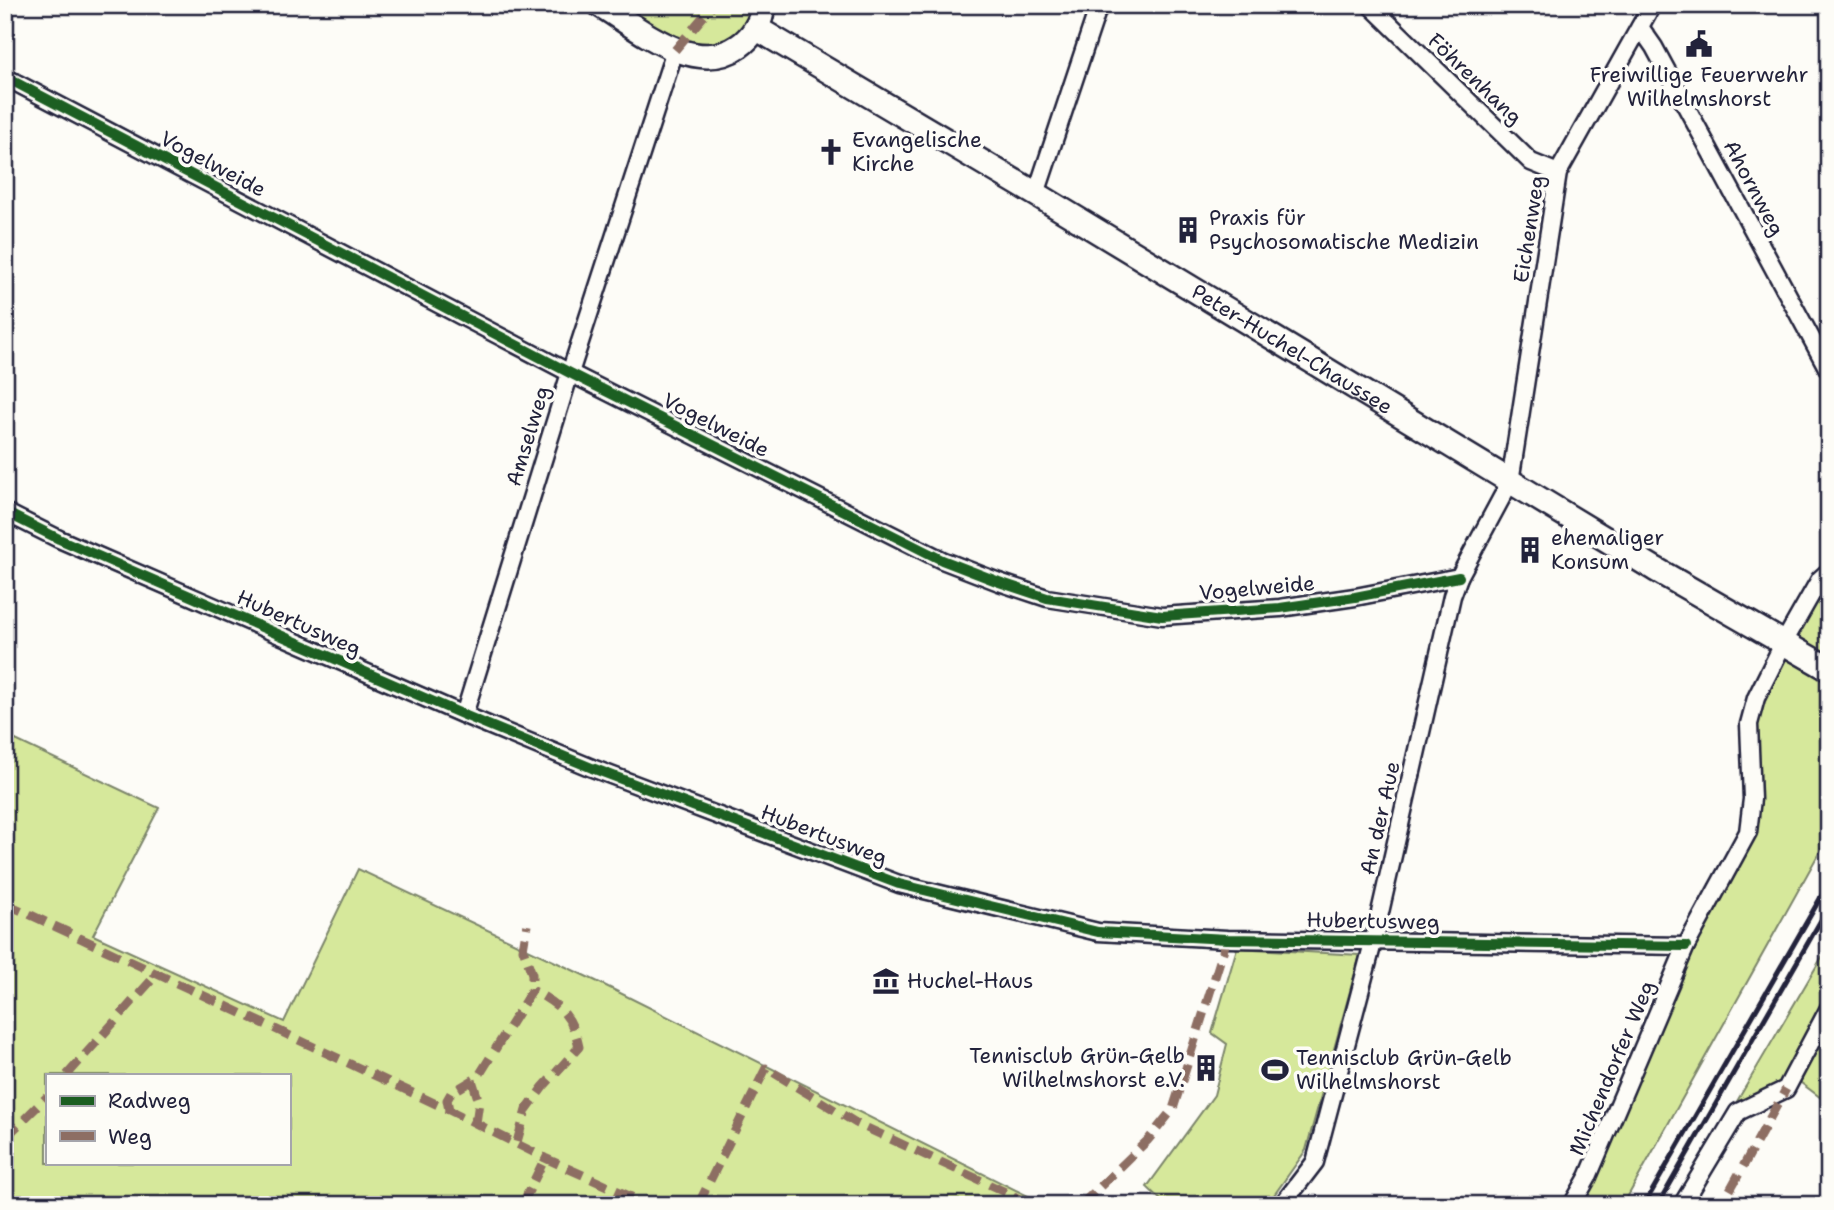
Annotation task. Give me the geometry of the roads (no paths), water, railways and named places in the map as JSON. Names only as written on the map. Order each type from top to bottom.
[{"type":"street","points":[[600,5],[675,50],[698,58],[732,52],[746,42],[756,29],[764,5]]},
{"type":"street","points":[[1036,194],[1099,5]]},
{"type":"street","name":"Föhrenhang","points":[[1370,5],[1531,162],[1558,173]]},
{"type":"street","name":"Eichenweg","points":[[1510,482],[1558,173],[1652,5]]},
{"type":"street","name":"Ahornweg","points":[[1640,27],[1654,47],[1829,371]]},
{"type":"street","name":"Peter-Huchel-Chaussee","points":[[756,29],[1036,194],[1510,482],[1829,669]]},
{"type":"street","name":"Amselweg","points":[[464,715],[570,373],[675,50]]},
{"type":"street","name":"Vogelweide","points":[[5,77],[570,373],[942,560],[999,582],[1047,598],[1162,616],[1279,608],[1459,577]]},
{"type":"street","name":"An der Aue","points":[[1282,1205],[1315,1162],[1374,939],[1452,596],[1459,577],[1510,482]]},
{"type":"street","name":"Hubertusweg","points":[[5,512],[59,539],[464,715],[592,768],[899,884],[1098,932],[1227,939],[1374,939],[1686,946]]},
{"type":"street","name":"Michendorfer Weg","points":[[1572,1205],[1588,1177],[1686,946],[1748,832],[1752,799],[1749,724],[1756,698],[1820,579],[1829,571]]},
{"type":"street","points":[[1682,1205],[1738,1112],[1786,1089],[1829,1008]]},
{"type":"railway","points":[[1644,1205],[1829,883]]},
{"type":"railway","points":[[1658,1205],[1829,906]]},
{"type":"place","name":"Freiwillige Feuerwehr Wilhelmshorst","points":[[1699,44]]},
{"type":"place","name":"Evangelische Kirche","points":[[831,152]]},
{"type":"place","name":"Praxis für Psychosomatische Medizin","points":[[1188,230]]},
{"type":"place","name":"ehemaliger Konsum","points":[[1530,550]]},
{"type":"place","name":"Huchel-Haus","points":[[886,981]]},
{"type":"place","name":"Tennisclub Grün-Gelb Wilhelmshorst e.V.","points":[[1206,1068]]},
{"type":"place","name":"Tennisclub Grün-Gelb Wilhelmshorst","points":[[1275,1070]]}]
